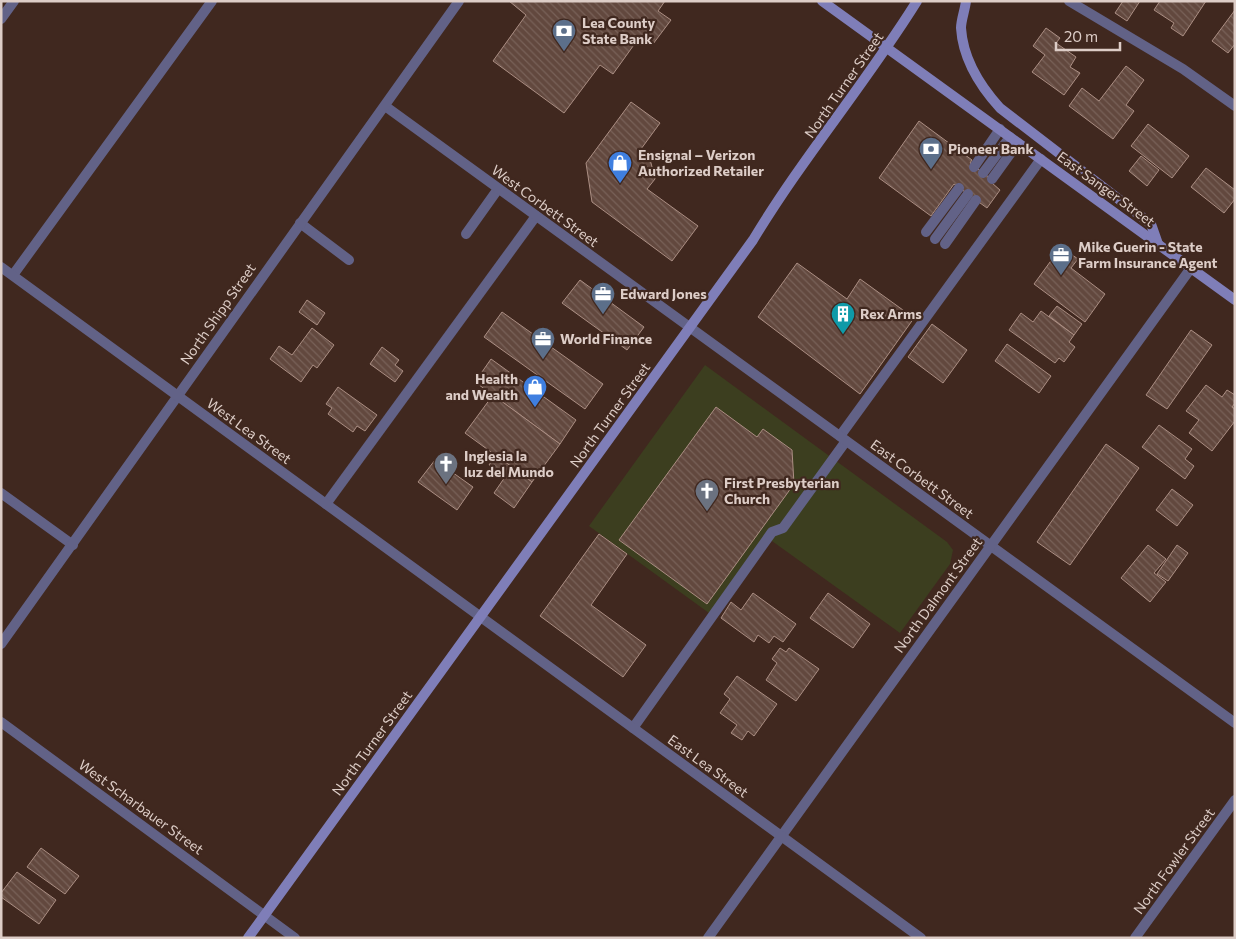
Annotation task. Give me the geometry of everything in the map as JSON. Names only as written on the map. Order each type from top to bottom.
[{"type":"main road","name":"East Sanger Street","points":[[822,1],[1235,300]]},
{"type":"main road","name":"North Turner Street","points":[[248,938],[753,240],[779,198],[888,48],[917,1]]},
{"type":"main road","points":[[966,1],[961,27],[964,44],[973,72],[985,91],[1000,108],[1150,224],[1158,244]]},
{"type":"street","points":[[1,19],[14,1]]},
{"type":"street","points":[[13,275],[212,1]]},
{"type":"street","name":"North Shipp Street","points":[[1,644],[459,1]]},
{"type":"street","points":[[1068,1],[1183,69],[1235,106]]},
{"type":"street","name":"West Corbett Street","points":[[385,106],[690,327]]},
{"type":"street","points":[[974,167],[1000,129]]},
{"type":"street","points":[[987,176],[1014,140]]},
{"type":"street","points":[[632,728],[772,532],[783,528],[843,438],[1041,159]]},
{"type":"street","points":[[926,232],[959,188]]},
{"type":"street","points":[[466,234],[498,189]]},
{"type":"street","points":[[935,239],[972,197],[945,244]]},
{"type":"street","points":[[326,504],[536,216]]},
{"type":"street","points":[[300,224],[349,260]]},
{"type":"street","name":"West Lea Street","points":[[1,267],[480,616]]},
{"type":"street","name":"North Dalmont Street","points":[[708,938],[1191,268]]},
{"type":"street","name":"East Corbett Street","points":[[690,327],[1235,723]]},
{"type":"street","points":[[1,493],[73,545]]},
{"type":"street","name":"East Lea Street","points":[[480,616],[921,938]]},
{"type":"street","name":"West Scharbauer Street","points":[[1,722],[295,938]]},
{"type":"street","name":"North Fowler Street","points":[[1134,938],[1235,800]]},
{"type":"green space","points":[[705,365],[947,542],[953,550],[950,564],[900,633],[765,536],[709,613],[589,526]]},
{"type":"building","name":"Lea County State Bank","points":[[509,1],[665,1],[658,11],[671,20],[653,44],[641,35],[613,74],[600,65],[564,113],[493,61],[526,15]]},
{"type":"building","points":[[1123,1],[1140,1],[1127,21],[1115,13]]},
{"type":"building","points":[[1160,1],[1206,1],[1183,36],[1171,28],[1174,23],[1154,10]]},
{"type":"building","points":[[1235,10],[1235,44],[1228,53],[1212,41]]},
{"type":"building","points":[[1046,28],[1060,38],[1056,43],[1076,57],[1070,67],[1080,73],[1064,95],[1032,72],[1045,55],[1033,46]]},
{"type":"building","points":[[1126,66],[1144,80],[1126,105],[1134,111],[1113,139],[1069,106],[1082,88],[1099,101]]},
{"type":"building","name":"Ensignal – Verizon Authorized Retailer","points":[[631,102],[660,123],[641,149],[649,155],[655,179],[647,189],[698,226],[672,261],[592,202],[586,163]]},
{"type":"building","name":"Pioneer Bank","points":[[919,121],[972,160],[970,163],[994,181],[992,183],[1000,190],[987,208],[954,184],[931,216],[879,178]]},
{"type":"building","points":[[1148,124],[1189,156],[1172,178],[1131,146]]},
{"type":"building","points":[[1141,156],[1159,170],[1147,186],[1129,171]]},
{"type":"building","points":[[1206,168],[1235,190],[1235,199],[1224,213],[1191,187]]},
{"type":"building","name":"Mike Guerin - State Farm Insurance Agent","points":[[1061,247],[1078,259],[1071,268],[1105,294],[1085,322],[1034,284]]},
{"type":"building","name":"Rex Arms","points":[[797,263],[847,299],[860,279],[914,318],[860,394],[758,317]]},
{"type":"building","name":"Edward Jones","points":[[580,280],[644,327],[627,350],[562,303]]},
{"type":"building","points":[[307,300],[325,313],[317,325],[299,312]]},
{"type":"building","points":[[1057,306],[1082,324],[1074,335],[1049,316]]},
{"type":"building","points":[[1041,311],[1074,335],[1069,342],[1075,347],[1064,362],[1059,358],[1055,363],[1009,330],[1021,313],[1033,322]]},
{"type":"building","name":"World Finance","points":[[502,312],[603,384],[585,409],[484,337]]},
{"type":"building","points":[[932,324],[967,350],[943,383],[908,357]]},
{"type":"building","points":[[312,328],[334,345],[317,368],[313,365],[301,382],[270,359],[279,346],[292,355]]},
{"type":"building","points":[[1191,330],[1212,345],[1167,409],[1146,395]]},
{"type":"building","points":[[1007,344],[1051,376],[1039,393],[995,361]]},
{"type":"building","points":[[382,347],[399,360],[395,365],[403,371],[395,382],[370,364]]},
{"type":"building","name":"Health and Wealth","points":[[491,359],[576,420],[560,444],[475,382]]},
{"type":"building","points":[[1206,385],[1222,397],[1227,390],[1235,395],[1235,403],[1232,407],[1235,409],[1235,421],[1212,451],[1189,433],[1199,420],[1186,411]]},
{"type":"building","points":[[338,387],[377,415],[365,431],[357,426],[353,432],[328,414],[332,408],[326,404]]},
{"type":"building","points":[[493,395],[560,444],[532,482],[465,433]]},
{"type":"building","name":"First Presbyterian Church","points":[[716,407],[757,437],[763,429],[792,450],[794,484],[707,604],[619,540]]},
{"type":"building","points":[[1159,425],[1192,449],[1185,459],[1194,466],[1185,479],[1142,447]]},
{"type":"building","points":[[1106,444],[1139,468],[1070,565],[1037,542]]},
{"type":"building","points":[[496,455],[532,482],[514,508],[494,493],[505,477],[489,465]]},
{"type":"building","name":"Inglesia la luz del Mundo","points":[[435,460],[473,487],[457,510],[418,482]]},
{"type":"building","points":[[1172,489],[1193,505],[1177,526],[1156,510]]},
{"type":"building","points":[[599,534],[627,554],[591,605],[646,645],[623,677],[540,616]]},
{"type":"building","points":[[1148,545],[1166,559],[1154,573],[1166,582],[1150,602],[1121,578]]},
{"type":"building","points":[[1177,545],[1188,553],[1168,581],[1157,574]]},
{"type":"building","points":[[753,593],[796,624],[783,642],[774,636],[769,643],[758,635],[754,642],[721,618],[731,602],[741,610]]},
{"type":"building","points":[[828,593],[870,624],[853,648],[810,618]]},
{"type":"building","points":[[780,648],[786,652],[789,648],[819,669],[796,701],[766,680],[777,663],[772,659]]},
{"type":"building","points":[[737,676],[777,704],[754,736],[748,731],[742,740],[731,733],[737,725],[720,713],[730,699],[724,694]]},
{"type":"building","points":[[41,848],[79,876],[65,894],[27,867]]},
{"type":"building","points":[[17,872],[56,900],[39,924],[1,897],[1,893]]},
{"type":"place","name":"Lea County State Bank","points":[[564,52]]},
{"type":"place","name":"Pioneer Bank","points":[[931,170]]},
{"type":"place","name":"Ensignal – Verizon Authorized Retailer","points":[[620,184]]},
{"type":"place","name":"Mike Guerin - State Farm Insurance Agent","points":[[1061,276]]},
{"type":"place","name":"Edward Jones","points":[[603,315]]},
{"type":"place","name":"Rex Arms","points":[[843,335]]},
{"type":"place","name":"World Finance","points":[[543,360]]},
{"type":"place","name":"Health and Wealth","points":[[535,408]]},
{"type":"place","name":"Inglesia la luz del Mundo","points":[[446,485]]},
{"type":"place","name":"First Presbyterian Church","points":[[707,512]]}]
